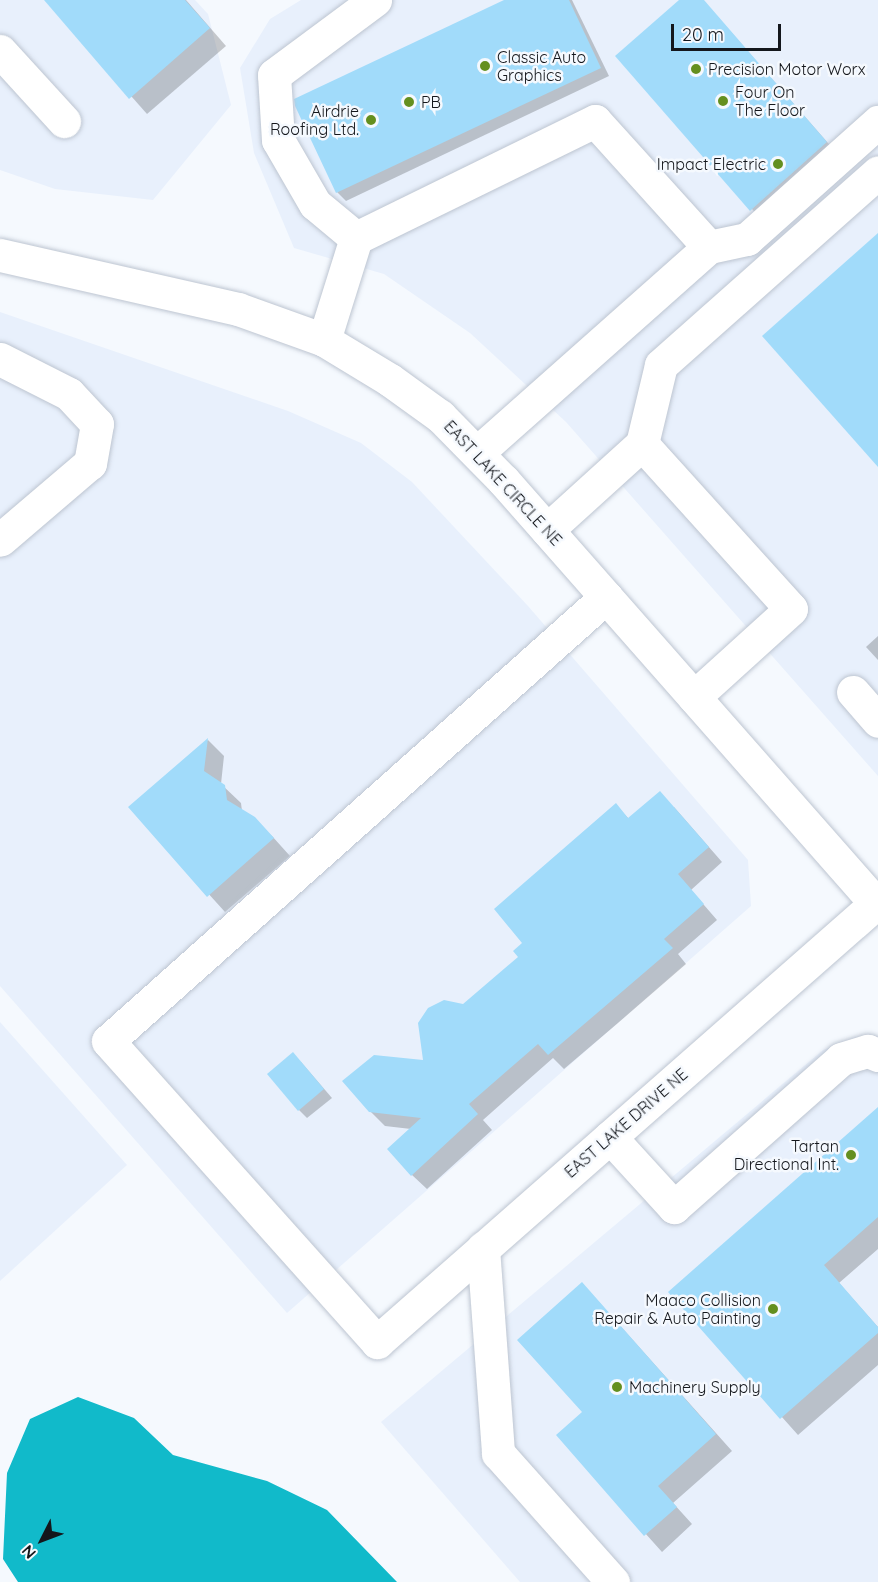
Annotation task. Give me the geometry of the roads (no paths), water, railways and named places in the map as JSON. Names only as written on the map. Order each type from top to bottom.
[{"type":"street","points":[[356,238],[315,204],[278,140],[274,75],[375,0]]},
{"type":"street","points":[[0,51],[64,121]]},
{"type":"street","points":[[324,340],[356,238],[595,121],[709,247]]},
{"type":"street","points":[[478,452],[709,247],[747,239],[878,122]]},
{"type":"street","points":[[547,530],[642,444],[661,365],[878,172]]},
{"type":"street","name":"EAST LAKE CIRCLE NE","points":[[0,255],[237,309],[324,340],[390,380],[440,416],[478,452],[694,697],[873,890]]},
{"type":"street","points":[[0,359],[69,394],[97,424],[90,463],[0,540]]},
{"type":"street","points":[[642,444],[791,609],[694,697]]},
{"type":"street","name":"EAST LAKE DRIVE NE","points":[[606,597],[108,1041],[377,1342],[610,1137],[873,890]]},
{"type":"street","points":[[853,692],[878,721]]},
{"type":"street","points":[[610,1137],[674,1207],[842,1059],[868,1051],[878,1055]]},
{"type":"street","points":[[483,1248],[498,1453],[613,1582]]},
{"type":"water","points":[[78,1397],[134,1418],[173,1455],[267,1481],[327,1510],[397,1582],[18,1582],[3,1559],[7,1473],[30,1419]]},
{"type":"place","name":"Classic Auto Graphics","points":[[485,66]]},
{"type":"place","name":"Precision Motor Worx","points":[[696,69]]},
{"type":"place","name":"Four On The Floor","points":[[723,101]]},
{"type":"place","name":"PB","points":[[409,102]]},
{"type":"place","name":"Airdrie Roofing Ltd.","points":[[371,120]]},
{"type":"place","name":"Impact Electric","points":[[778,164]]},
{"type":"place","name":"Tartan Directional Int.","points":[[851,1155]]},
{"type":"place","name":"Maaco Collision Repair & Auto Painting","points":[[773,1309]]},
{"type":"place","name":"Machinery Supply","points":[[617,1387]]}]
